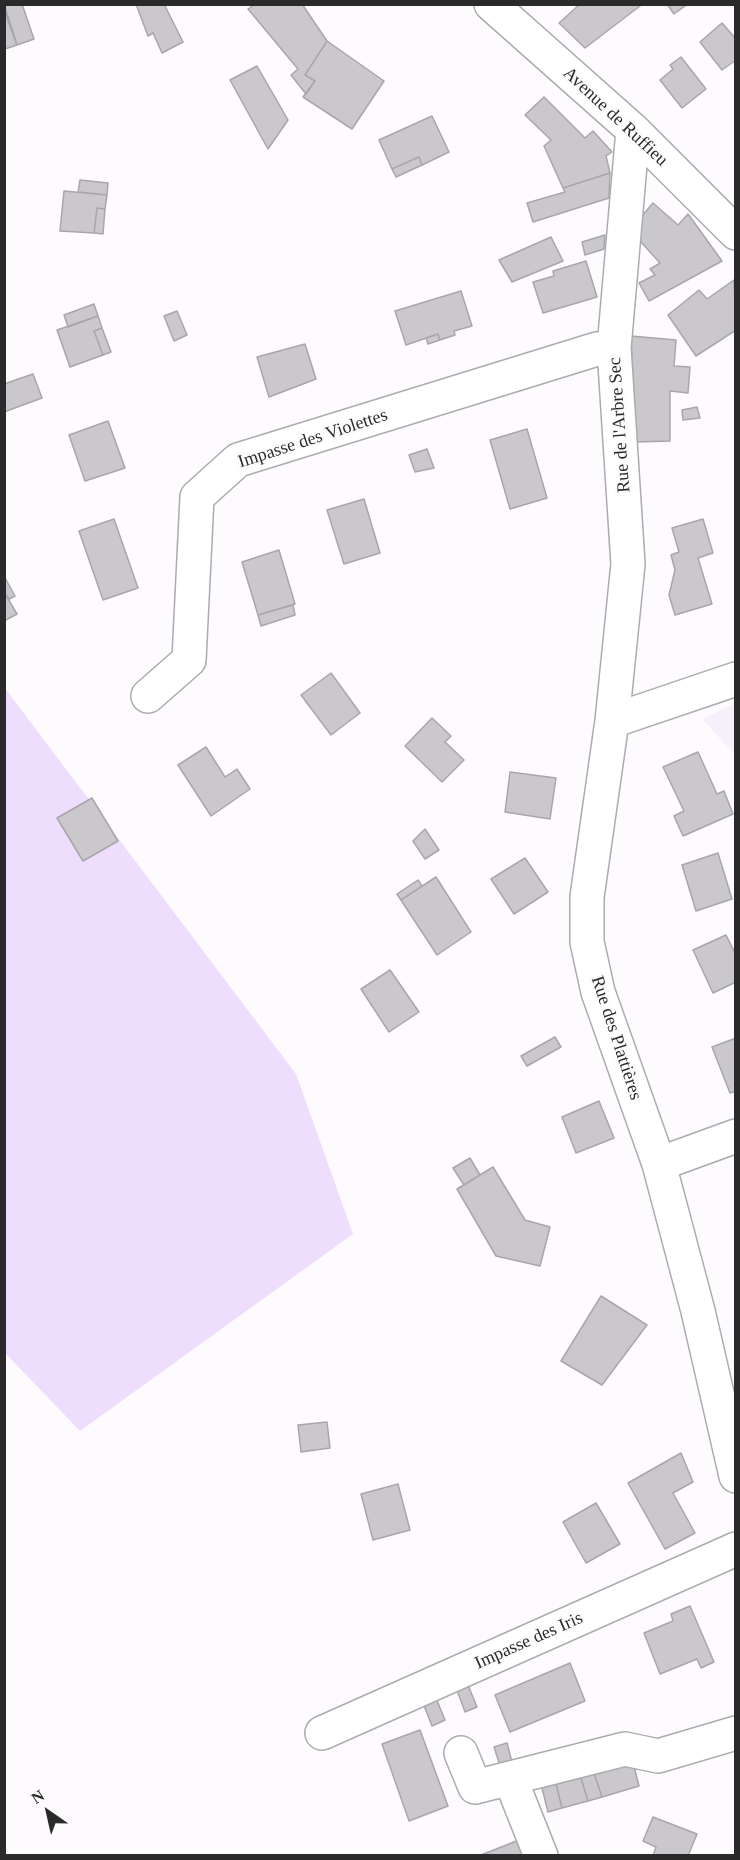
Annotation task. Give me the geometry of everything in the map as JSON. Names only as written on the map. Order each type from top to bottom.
[{"type":"street","name":"Avenue de Ruffieu","points":[[491,4],[633,130],[735,233]]},
{"type":"street","name":"Rue de l'Arbre Sec","points":[[612,721],[628,564],[614,348],[633,130]]},
{"type":"street","name":"Impasse des Violettes","points":[[148,696],[189,660],[197,497],[238,460],[597,349],[614,348]]},
{"type":"street","points":[[612,721],[735,679]]},
{"type":"street","name":"Rue des Plattières","points":[[612,721],[587,897],[587,942],[598,992],[659,1164],[698,1311],[735,1467]]},
{"type":"street","points":[[659,1164],[735,1136]]},
{"type":"street","name":"Impasse des Iris","points":[[322,1733],[735,1549]]},
{"type":"street","points":[[460,1753],[475,1787],[625,1749],[658,1756],[735,1733]]},
{"type":"street","points":[[510,1778],[541,1856]]},
{"type":"shaded area","points":[[4,687],[296,1074],[353,1234],[80,1431],[5,1353]]},
{"type":"shaded area","points":[[735,703],[735,755],[702,719]]},
{"type":"building","points":[[4,4],[22,4],[34,39],[17,45]]},
{"type":"building","points":[[136,4],[164,4],[183,42],[162,53],[153,33],[148,36]]},
{"type":"building","points":[[255,4],[302,4],[327,41],[305,75],[315,81],[306,94],[291,75],[298,69],[248,9]]},
{"type":"building","points":[[580,4],[639,4],[640,6],[585,48],[559,23]]},
{"type":"building","points":[[667,4],[684,4],[685,6],[674,14]]},
{"type":"building","points":[[4,10],[17,45],[5,49],[4,46]]},
{"type":"building","points":[[722,23],[736,39],[736,60],[722,70],[700,42]]},
{"type":"building","points":[[327,41],[384,81],[352,129],[303,97],[315,81],[305,75]]},
{"type":"building","points":[[681,57],[706,89],[682,108],[660,80],[673,69],[670,65]]},
{"type":"building","points":[[257,66],[288,120],[268,149],[230,80]]},
{"type":"building","points":[[544,97],[585,138],[593,131],[612,152],[606,156],[610,173],[563,188],[544,146],[551,140],[525,115]]},
{"type":"building","points":[[432,116],[449,152],[422,165],[419,157],[392,169],[379,140]]},
{"type":"building","points":[[419,157],[422,165],[396,177],[392,169]]},
{"type":"building","points":[[610,173],[609,198],[533,222],[527,203],[565,192],[563,188]]},
{"type":"building","points":[[80,180],[108,183],[107,195],[78,192]]},
{"type":"building","points":[[64,191],[107,195],[105,209],[97,208],[94,233],[60,231]]},
{"type":"building","points":[[653,203],[678,225],[688,214],[722,261],[649,301],[639,283],[655,275],[650,269],[660,263],[630,230]]},
{"type":"building","points":[[97,208],[105,209],[103,234],[94,233]]},
{"type":"building","points":[[605,235],[604,249],[585,255],[582,242]]},
{"type":"building","points":[[551,237],[563,261],[512,282],[499,260]]},
{"type":"building","points":[[586,261],[597,297],[543,313],[533,282],[554,276],[553,271]]},
{"type":"building","points":[[734,280],[736,330],[696,356],[668,315],[699,290],[707,299]]},
{"type":"building","points":[[461,291],[472,326],[454,331],[455,335],[440,340],[438,334],[406,345],[395,311]]},
{"type":"building","points":[[94,304],[98,316],[68,327],[64,315]]},
{"type":"building","points":[[177,311],[187,335],[174,341],[164,316]]},
{"type":"building","points":[[98,316],[102,328],[94,331],[103,355],[70,367],[57,330]]},
{"type":"building","points":[[102,328],[111,352],[103,355],[94,331]]},
{"type":"building","points":[[438,334],[440,340],[428,344],[426,338]]},
{"type":"building","points":[[631,336],[676,340],[674,366],[690,367],[688,393],[670,391],[670,441],[636,442]]},
{"type":"building","points":[[305,344],[316,379],[269,397],[257,357]]},
{"type":"building","points":[[33,374],[42,398],[4,412],[4,384]]},
{"type":"building","points":[[697,407],[700,418],[683,420],[682,410]]},
{"type":"building","points":[[108,421],[125,468],[85,481],[69,435]]},
{"type":"building","points":[[527,429],[547,498],[510,509],[490,440]]},
{"type":"building","points":[[427,449],[434,468],[415,472],[409,455]]},
{"type":"building","points":[[364,499],[380,553],[344,564],[327,510]]},
{"type":"building","points":[[114,519],[138,588],[103,600],[79,531]]},
{"type":"building","points":[[703,519],[713,553],[698,558],[712,604],[675,615],[669,595],[675,570],[671,555],[679,552],[672,528]]},
{"type":"building","points":[[279,550],[295,604],[258,615],[242,562]]},
{"type":"building","points":[[4,576],[15,596],[9,599],[4,592]]},
{"type":"building","points":[[4,592],[17,614],[4,621]]},
{"type":"building","points":[[293,605],[295,615],[261,626],[258,615]]},
{"type":"building","points":[[331,673],[360,713],[331,735],[301,695]]},
{"type":"building","points":[[432,718],[451,736],[445,742],[464,760],[442,782],[405,746]]},
{"type":"building","points":[[206,747],[225,777],[237,769],[250,789],[211,816],[178,765]]},
{"type":"building","points":[[698,752],[717,794],[724,791],[733,814],[683,836],[674,816],[684,811],[663,767]]},
{"type":"building","points":[[510,772],[556,778],[550,819],[505,812]]},
{"type":"building","points":[[92,798],[118,841],[83,861],[57,818]]},
{"type":"building","points":[[425,829],[439,850],[425,859],[413,841]]},
{"type":"building","points":[[718,853],[732,899],[696,911],[682,865]]},
{"type":"building","points":[[525,858],[548,892],[514,914],[491,879]]},
{"type":"building","points":[[436,877],[471,932],[437,955],[401,900]]},
{"type":"building","points":[[418,880],[422,886],[401,900],[397,894]]},
{"type":"building","points":[[726,935],[736,955],[736,982],[713,993],[693,950]]},
{"type":"building","points":[[390,970],[419,1012],[389,1032],[361,989]]},
{"type":"building","points":[[555,1037],[561,1047],[527,1066],[521,1056]]},
{"type":"building","points":[[736,1038],[736,1091],[730,1093],[712,1047]]},
{"type":"building","points":[[599,1101],[614,1138],[576,1153],[562,1117]]},
{"type":"building","points":[[470,1158],[480,1175],[464,1185],[453,1168]]},
{"type":"building","points":[[493,1167],[525,1220],[550,1227],[540,1266],[496,1256],[457,1189]]},
{"type":"building","points":[[601,1296],[647,1325],[602,1385],[561,1361]]},
{"type":"building","points":[[327,1422],[330,1448],[301,1452],[298,1425]]},
{"type":"building","points":[[681,1453],[693,1482],[673,1493],[695,1533],[665,1549],[628,1483]]},
{"type":"building","points":[[398,1484],[410,1530],[373,1540],[361,1494]]},
{"type":"building","points":[[596,1503],[620,1544],[586,1563],[563,1522]]},
{"type":"building","points":[[690,1606],[714,1662],[701,1668],[697,1659],[660,1674],[644,1633],[673,1621],[671,1614]]},
{"type":"building","points":[[570,1663],[585,1701],[510,1732],[495,1695]]},
{"type":"building","points":[[468,1685],[477,1707],[465,1712],[457,1690]]},
{"type":"building","points":[[436,1698],[445,1720],[432,1726],[423,1703]]},
{"type":"building","points":[[420,1730],[448,1806],[409,1821],[382,1744]]},
{"type":"building","points":[[507,1743],[513,1766],[501,1769],[494,1747]]},
{"type":"building","points":[[633,1762],[639,1786],[602,1797],[594,1773]]},
{"type":"building","points":[[594,1773],[602,1797],[588,1801],[581,1778]]},
{"type":"building","points":[[581,1778],[588,1801],[562,1808],[556,1784]]},
{"type":"building","points":[[556,1784],[562,1808],[548,1812],[542,1788]]},
{"type":"building","points":[[653,1817],[697,1834],[688,1856],[653,1856],[656,1847],[643,1841]]},
{"type":"building","points":[[519,1840],[525,1856],[481,1856],[481,1855]]}]
